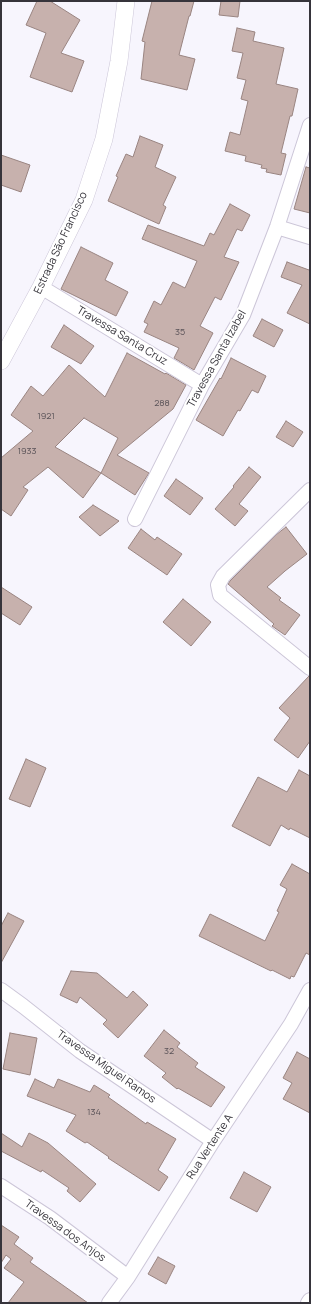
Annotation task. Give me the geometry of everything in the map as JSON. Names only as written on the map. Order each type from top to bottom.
[{"type":"street","name":"Estrada São Francisco","points":[[1,361],[41,287],[84,200],[104,139],[119,61],[126,1]]},
{"type":"street","name":"Travessa Santa Izabel","points":[[135,519],[202,385],[243,315],[277,227],[310,125]]},
{"type":"street","points":[[277,227],[310,238]]},
{"type":"street","name":"Travessa Santa Cruz","points":[[41,287],[202,385]]},
{"type":"street","points":[[310,490],[248,550],[223,576],[218,584],[220,595],[310,668]]},
{"type":"street","name":"Travessa Miguel Ramos","points":[[1,990],[80,1051],[213,1141]]},
{"type":"street","name":"Rua Vertente A","points":[[109,1303],[128,1277],[213,1141],[291,1024],[310,990]]},
{"type":"street","name":"Travessa dos Anjos","points":[[1,1186],[50,1218],[128,1277]]},
{"type":"building","points":[[37,1],[50,1],[80,20],[61,53],[84,61],[72,92],[30,77],[46,33],[26,25]]},
{"type":"building","points":[[152,1],[194,1],[179,55],[195,59],[187,90],[141,79],[145,42],[142,41]]},
{"type":"building","points":[[221,1],[240,1],[238,17],[219,15]]},
{"type":"building","points":[[237,28],[255,32],[253,41],[284,48],[276,84],[298,89],[281,153],[286,154],[281,175],[266,172],[267,169],[261,168],[262,165],[245,161],[246,156],[225,151],[230,132],[240,135],[248,101],[241,99],[246,80],[237,78],[243,53],[232,51]]},
{"type":"building","points":[[140,136],[163,145],[155,167],[176,177],[163,205],[166,207],[159,224],[108,201],[118,177],[116,176],[126,154],[133,157]]},
{"type":"building","points":[[1,155],[30,165],[21,192],[1,185]]},
{"type":"building","points":[[306,167],[310,168],[310,213],[294,209]]},
{"type":"building","points":[[230,204],[250,215],[242,231],[237,229],[224,257],[239,262],[221,300],[215,297],[200,326],[213,333],[194,370],[174,358],[179,348],[144,332],[148,324],[144,322],[154,301],[161,305],[173,282],[185,288],[197,261],[142,239],[148,225],[204,246],[210,233],[214,235]]},
{"type":"building","points":[[81,247],[113,263],[105,280],[128,292],[116,316],[61,289]]},
{"type":"building","points":[[287,262],[309,270],[310,268],[310,324],[287,313],[302,285],[281,277]]},
{"type":"building","points":[[262,319],[283,330],[274,347],[253,336]]},
{"type":"building","points":[[64,325],[94,346],[81,364],[51,347]]},
{"type":"building","points":[[127,353],[186,385],[173,409],[117,455],[149,473],[135,495],[101,473],[83,498],[48,467],[23,487],[28,490],[11,516],[1,509],[1,458],[33,431],[11,415],[31,386],[43,396],[69,365],[105,397]],"holes":[[[84,418],[118,438],[101,473],[55,447]]]},
{"type":"building","points":[[231,358],[266,376],[258,393],[252,390],[223,436],[196,420],[220,378],[221,379]]},
{"type":"building","points":[[286,421],[303,432],[293,447],[276,437]]},
{"type":"building","points":[[249,467],[261,477],[239,504],[248,511],[235,526],[215,509]]},
{"type":"building","points":[[176,479],[203,498],[190,515],[164,496]]},
{"type":"building","points":[[93,505],[119,521],[100,536],[79,517]]},
{"type":"building","points":[[286,527],[307,554],[267,587],[281,598],[279,600],[300,615],[285,635],[272,626],[274,624],[228,584],[277,534]]},
{"type":"building","points":[[141,529],[155,540],[157,537],[182,554],[167,575],[128,548]]},
{"type":"building","points":[[1,587],[32,607],[20,625],[1,613]]},
{"type":"building","points":[[183,599],[211,622],[191,646],[163,622]]},
{"type":"building","points":[[309,676],[310,741],[298,758],[274,740],[290,718],[279,708]]},
{"type":"building","points":[[26,759],[46,768],[30,807],[9,799]]},
{"type":"building","points":[[299,770],[310,776],[310,838],[290,828],[289,830],[281,825],[270,846],[232,826],[258,777],[287,792]]},
{"type":"building","points":[[292,864],[310,874],[310,955],[306,953],[294,977],[291,976],[290,979],[272,970],[271,971],[199,936],[210,914],[265,941],[279,912],[277,911],[287,889],[280,885]]},
{"type":"building","points":[[8,913],[24,921],[1,963],[1,926]]},
{"type":"building","points":[[71,971],[97,973],[127,998],[133,991],[148,1005],[118,1038],[103,1024],[107,1020],[80,997],[77,1003],[60,995]]},
{"type":"building","points":[[164,1030],[180,1043],[177,1047],[198,1063],[195,1067],[225,1087],[211,1107],[178,1088],[177,1089],[162,1077],[166,1073],[144,1056]]},
{"type":"building","points":[[10,1033],[37,1038],[30,1075],[3,1069]]},
{"type":"building","points":[[297,1052],[310,1059],[310,1113],[283,1099],[292,1083],[283,1078]]},
{"type":"building","points":[[35,1079],[54,1088],[58,1079],[90,1092],[94,1085],[110,1095],[108,1097],[146,1124],[147,1122],[176,1139],[158,1170],[168,1177],[159,1191],[108,1158],[109,1157],[87,1142],[85,1143],[66,1131],[76,1115],[27,1096]]},
{"type":"building","points":[[1,1133],[22,1147],[29,1133],[48,1143],[96,1184],[80,1202],[67,1191],[69,1188],[42,1170],[41,1172],[1,1151]]},
{"type":"building","points":[[244,1172],[271,1187],[257,1212],[230,1198]]},
{"type":"building","points":[[1,1225],[19,1237],[14,1244],[33,1258],[30,1262],[88,1303],[8,1303],[24,1282],[4,1268],[11,1259],[6,1255],[1,1263]]},
{"type":"building","points":[[158,1257],[175,1266],[166,1284],[148,1274]]}]
